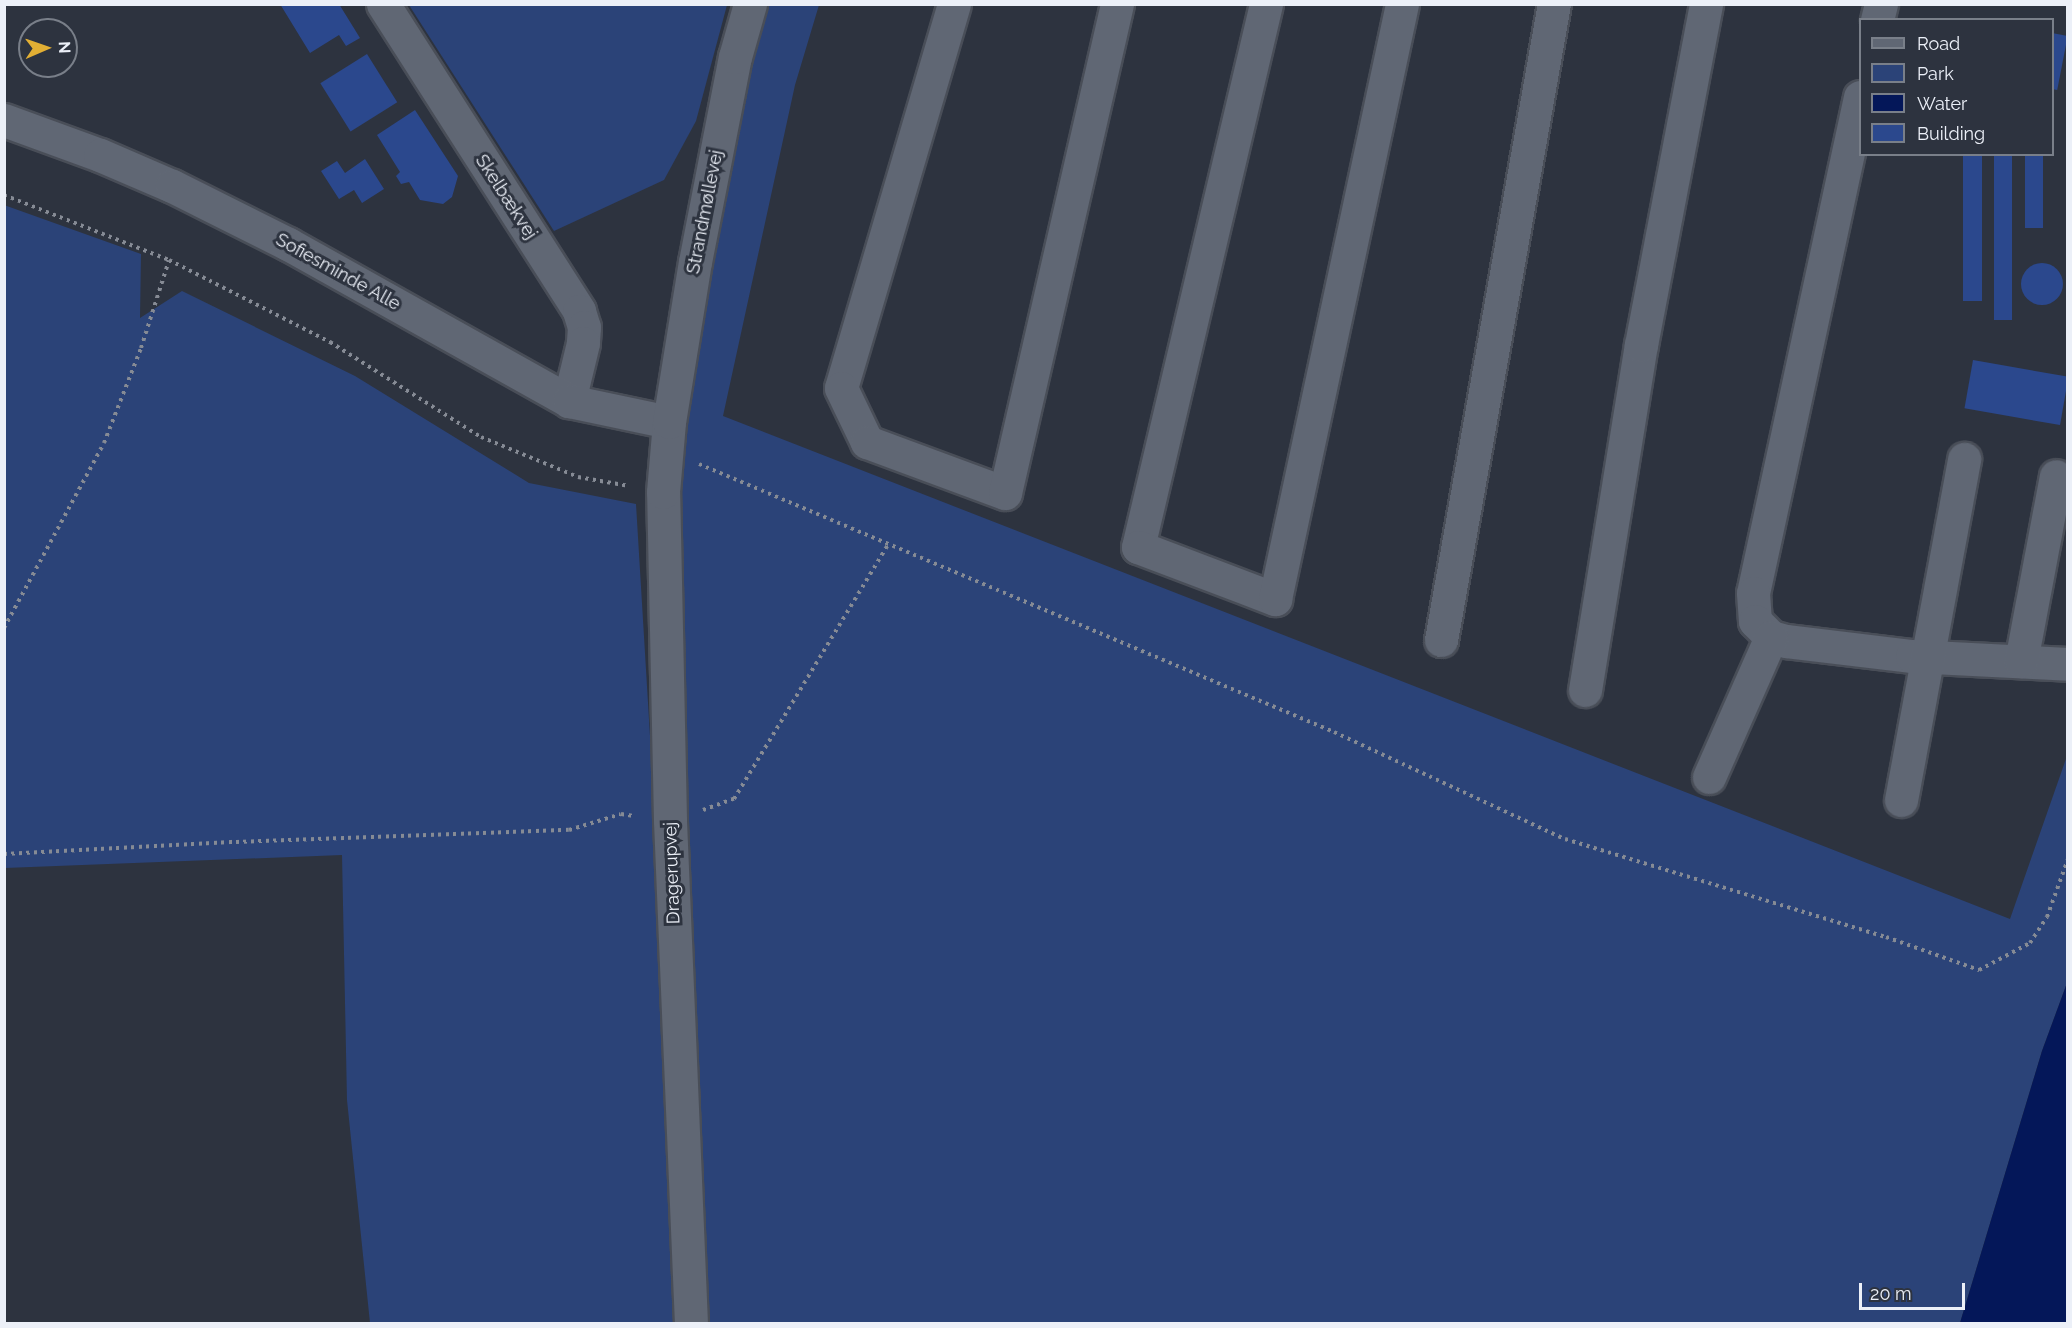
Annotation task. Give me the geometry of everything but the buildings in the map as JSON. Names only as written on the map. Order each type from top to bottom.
[{"type":"street","name":"Skelbækvej","points":[[383,4],[579,311],[584,327],[583,343],[569,401]]},
{"type":"street","name":"Strandmøllevej","points":[[669,422],[700,240],[735,57],[750,4]]},
{"type":"street","points":[[954,4],[841,388],[867,442],[1005,493],[1117,4]]},
{"type":"street","points":[[1266,4],[1138,547],[1275,598],[1402,4]]},
{"type":"street","points":[[1441,640],[1554,4]]},
{"type":"street","points":[[1585,690],[1641,345],[1706,4]]},
{"type":"street","points":[[1859,102],[1752,593],[1755,621],[1771,637],[1797,642],[1928,657],[2067,664]]},
{"type":"street","name":"Sofiesminde Alle","points":[[4,120],[100,155],[172,186],[288,244],[569,401],[669,422]]},
{"type":"street","name":"Dragerupvej","points":[[669,422],[664,479],[670,820],[691,1323]]},
{"type":"street","points":[[1901,800],[1964,459]]},
{"type":"street","points":[[2021,661],[2056,476]]},
{"type":"street","points":[[1709,777],[1771,637]]},
{"type":"path","points":[[4,195],[169,260],[330,342],[481,437],[578,477],[664,479],[702,464],[887,546],[1334,732],[1565,839],[1886,937],[1979,970],[2031,943],[2047,917],[2067,859]]},
{"type":"path","points":[[4,628],[104,443],[141,348],[169,260]]},
{"type":"path","points":[[4,854],[236,842],[569,830],[621,814],[670,820],[734,799],[887,546]]},
{"type":"green space","points":[[409,5],[727,5],[696,121],[664,180],[554,231]]},
{"type":"green space","points":[[765,5],[819,5],[795,85],[723,416],[2010,919],[2067,756],[2067,983],[2042,1051],[1960,1323],[707,1323],[679,672],[679,488],[692,378],[743,84]]},
{"type":"green space","points":[[4,205],[141,254],[140,318],[182,291],[355,376],[529,483],[636,504],[659,885],[676,1323],[370,1323],[347,1100],[342,855],[5,868]]},
{"type":"water","points":[[2067,983],[2067,1323],[1960,1323],[2042,1051]]}]
